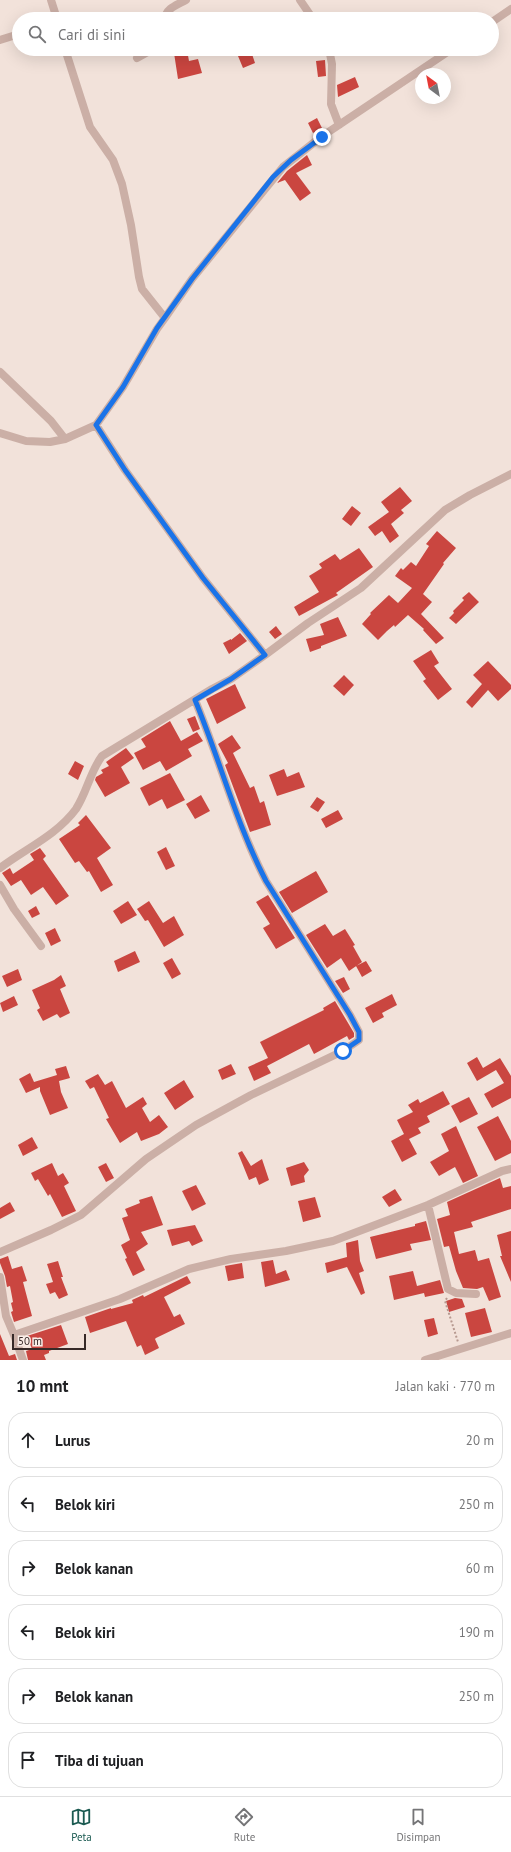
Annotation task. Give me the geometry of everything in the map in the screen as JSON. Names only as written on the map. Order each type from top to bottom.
[{"type":"street","points":[[52,0],[55,12]]},
{"type":"street","points":[[167,12],[169,9],[186,0]]},
{"type":"street","points":[[300,0],[308,12]]},
{"type":"street","points":[[499,17],[511,9]]},
{"type":"street","points":[[0,40],[12,36]]},
{"type":"street","points":[[67,56],[90,127],[113,160],[122,184],[142,289],[165,318]]},
{"type":"street","points":[[137,58],[141,56]]},
{"type":"street","points":[[330,56],[332,64],[331,104],[339,125]]},
{"type":"street","points":[[0,432],[16,439],[39,442],[64,439],[96,425],[117,397],[157,328],[192,279],[273,177],[291,160],[339,125],[442,56]]},
{"type":"street","points":[[0,372],[50,422],[64,439]]},
{"type":"street","points":[[96,425],[125,470],[203,578],[265,655]]},
{"type":"street","points":[[0,868],[44,837],[67,818],[83,797],[96,766],[102,756],[231,679],[308,623],[361,588],[445,510],[511,474]]},
{"type":"street","points":[[0,1252],[81,1215],[146,1159],[196,1125],[251,1095],[343,1051],[359,1040],[359,1032],[350,1015],[266,881],[255,860],[239,820],[208,730],[195,700]]},
{"type":"street","points":[[0,885],[14,909],[41,946]]},
{"type":"street","points":[[14,1334],[120,1299],[189,1269],[231,1259],[286,1250],[333,1240],[428,1204],[502,1171],[511,1169]]},
{"type":"street","points":[[428,1204],[449,1290],[459,1293],[476,1294]]},
{"type":"street","points":[[0,1277],[6,1316],[23,1360]]},
{"type":"street","points":[[425,1360],[511,1333]]},
{"type":"path","points":[[449,1290],[445,1301],[447,1312],[450,1315],[456,1337]]},
{"type":"building","points":[[174,56],[188,56],[189,61],[198,59],[202,73],[178,79]]},
{"type":"building","points":[[238,56],[253,56],[255,63],[243,68]]},
{"type":"building","points":[[325,60],[326,76],[318,77],[316,61]]},
{"type":"building","points":[[355,77],[359,87],[338,97],[337,85]]},
{"type":"building","points":[[317,118],[322,128],[313,133],[308,123]]},
{"type":"building","points":[[307,155],[312,165],[296,173],[311,193],[300,201],[285,180],[277,183],[287,171]]},
{"type":"building","points":[[400,487],[412,501],[401,510],[404,513],[391,524],[399,536],[390,543],[382,531],[375,536],[368,527],[389,512],[381,502]]},
{"type":"building","points":[[352,506],[361,513],[351,526],[342,519]]},
{"type":"building","points":[[437,531],[456,548],[443,563],[444,564],[423,594],[432,602],[421,614],[444,638],[436,644],[423,630],[424,629],[408,615],[395,627],[394,625],[378,640],[362,624],[371,614],[370,613],[389,595],[398,603],[412,588],[395,576],[401,568],[403,570],[411,562],[416,566],[429,546],[426,544]]},
{"type":"building","points":[[359,548],[373,567],[336,593],[338,595],[299,616],[294,607],[319,592],[309,576],[322,568],[319,564],[335,554],[340,560]]},
{"type":"building","points":[[469,592],[479,602],[456,624],[449,618],[454,613],[453,611],[464,600],[462,598]]},
{"type":"building","points":[[338,617],[347,636],[310,652],[306,639],[324,635],[320,624]]},
{"type":"building","points":[[276,626],[282,634],[275,639],[269,632]]},
{"type":"building","points":[[240,633],[247,641],[229,654],[223,643],[231,640]]},
{"type":"building","points":[[431,650],[439,663],[434,666],[452,689],[438,700],[423,681],[426,679],[413,661]]},
{"type":"building","points":[[488,661],[511,685],[511,689],[498,701],[488,690],[472,708],[466,702],[482,684],[473,675]]},
{"type":"building","points":[[344,675],[354,685],[344,696],[333,686]]},
{"type":"building","points":[[235,684],[246,708],[217,724],[206,699]]},
{"type":"building","points":[[195,716],[200,729],[193,732],[187,719]]},
{"type":"building","points":[[170,721],[181,741],[197,732],[203,741],[188,749],[192,756],[166,771],[160,761],[143,770],[134,753],[146,747],[141,739]]},
{"type":"building","points":[[232,735],[241,748],[233,753],[250,788],[254,786],[260,803],[264,801],[271,825],[250,832],[225,765],[228,763],[218,744]]},
{"type":"building","points":[[126,748],[134,758],[121,767],[130,783],[105,797],[95,780],[96,777],[103,773],[101,770],[109,766],[106,762]]},
{"type":"building","points":[[75,761],[84,766],[78,780],[68,774]]},
{"type":"building","points":[[284,769],[287,777],[299,772],[305,787],[277,796],[269,775]]},
{"type":"building","points":[[170,773],[185,800],[167,809],[162,799],[149,806],[140,788]]},
{"type":"building","points":[[201,795],[210,811],[195,819],[186,804]]},
{"type":"building","points":[[317,797],[325,802],[318,812],[310,807]]},
{"type":"building","points":[[338,810],[343,819],[326,828],[321,819]]},
{"type":"building","points":[[86,815],[111,848],[97,858],[113,885],[101,892],[89,871],[87,872],[79,861],[75,863],[59,839],[80,825],[78,823]]},
{"type":"building","points":[[166,847],[175,866],[166,870],[157,852]]},
{"type":"building","points":[[40,848],[46,856],[43,859],[69,896],[56,905],[43,887],[31,895],[21,880],[11,886],[2,873],[10,868],[13,874],[34,860],[30,854]]},
{"type":"building","points":[[316,871],[328,892],[292,913],[279,892]]},
{"type":"building","points":[[268,895],[295,938],[276,949],[263,928],[270,924],[256,902]]},
{"type":"building","points":[[128,901],[137,915],[121,924],[113,911]]},
{"type":"building","points":[[149,901],[163,923],[174,916],[184,935],[164,947],[148,920],[145,921],[137,909]]},
{"type":"building","points":[[36,906],[40,914],[32,918],[28,911]]},
{"type":"building","points":[[325,924],[333,936],[345,929],[355,945],[353,946],[362,962],[349,971],[341,958],[327,968],[306,935]]},
{"type":"building","points":[[55,928],[61,941],[51,946],[45,933]]},
{"type":"building","points":[[135,951],[140,962],[118,972],[114,961]]},
{"type":"building","points":[[172,958],[181,974],[172,979],[163,963]]},
{"type":"building","points":[[366,961],[372,971],[362,977],[356,966]]},
{"type":"building","points":[[18,969],[22,980],[7,987],[2,976]]},
{"type":"building","points":[[61,975],[66,986],[60,989],[70,1013],[60,1018],[57,1014],[43,1021],[37,1010],[40,1008],[32,990],[54,980]]},
{"type":"building","points":[[344,977],[350,989],[343,993],[335,981]]},
{"type":"building","points":[[392,994],[397,1005],[382,1013],[384,1017],[373,1023],[365,1008]]},
{"type":"building","points":[[14,996],[18,1005],[3,1012],[0,1003]]},
{"type":"building","points":[[335,1001],[354,1033],[354,1037],[349,1040],[347,1036],[314,1054],[309,1044],[267,1066],[271,1073],[254,1081],[248,1067],[268,1058],[260,1042],[324,1010],[323,1008]]},
{"type":"building","points":[[477,1057],[483,1068],[500,1058],[511,1076],[511,1098],[492,1108],[484,1094],[504,1083],[496,1070],[477,1081],[467,1063]]},
{"type":"building","points":[[231,1064],[236,1074],[222,1080],[218,1070]]},
{"type":"building","points":[[66,1066],[70,1078],[59,1081],[61,1092],[68,1108],[50,1115],[40,1091],[40,1087],[26,1093],[19,1079],[30,1073],[34,1082],[57,1075],[55,1069]]},
{"type":"building","points":[[98,1074],[105,1085],[112,1081],[126,1108],[143,1097],[147,1104],[142,1108],[150,1122],[159,1115],[168,1127],[159,1134],[141,1141],[137,1132],[120,1143],[106,1119],[109,1118],[94,1087],[90,1089],[85,1081]]},
{"type":"building","points":[[184,1080],[194,1097],[175,1110],[164,1093]]},
{"type":"building","points":[[443,1091],[450,1104],[427,1116],[430,1122],[418,1128],[421,1133],[409,1139],[417,1154],[402,1162],[391,1141],[404,1134],[397,1120],[413,1112],[408,1105],[418,1099],[420,1103]]},
{"type":"building","points":[[469,1097],[478,1114],[460,1123],[451,1106]]},
{"type":"building","points":[[498,1116],[511,1141],[511,1153],[495,1161],[477,1127]]},
{"type":"building","points":[[456,1126],[478,1176],[463,1183],[455,1167],[439,1176],[430,1162],[449,1151],[441,1134]]},
{"type":"building","points":[[32,1137],[38,1148],[23,1156],[18,1145]]},
{"type":"building","points":[[242,1151],[251,1166],[262,1159],[269,1180],[259,1185],[256,1177],[249,1180],[238,1153]]},
{"type":"building","points":[[304,1162],[309,1170],[304,1176],[305,1182],[291,1186],[286,1168]]},
{"type":"building","points":[[52,1163],[58,1176],[63,1173],[69,1183],[64,1186],[76,1211],[62,1217],[50,1194],[48,1196],[38,1179],[35,1181],[31,1173]]},
{"type":"building","points":[[106,1163],[114,1178],[106,1182],[98,1167]]},
{"type":"building","points":[[500,1178],[503,1188],[511,1186],[511,1209],[471,1222],[473,1227],[454,1232],[459,1254],[475,1250],[478,1261],[489,1258],[501,1297],[489,1301],[483,1287],[477,1289],[463,1288],[456,1271],[449,1246],[444,1247],[437,1219],[450,1215],[447,1202]]},
{"type":"building","points":[[196,1185],[206,1204],[192,1211],[182,1191]]},
{"type":"building","points":[[395,1189],[402,1200],[389,1207],[382,1197]]},
{"type":"building","points":[[152,1196],[163,1225],[141,1232],[148,1244],[136,1252],[145,1270],[133,1276],[125,1259],[127,1258],[121,1245],[130,1240],[122,1218],[128,1216],[125,1209],[140,1203],[139,1200]]},
{"type":"building","points":[[315,1197],[321,1217],[303,1222],[298,1201]]},
{"type":"building","points":[[10,1202],[15,1211],[0,1219],[0,1208]]},
{"type":"building","points":[[426,1221],[431,1240],[410,1244],[412,1250],[376,1259],[370,1237],[415,1226],[415,1224]]},
{"type":"building","points":[[195,1225],[203,1241],[192,1246],[189,1241],[172,1246],[167,1230]]},
{"type":"building","points":[[511,1231],[511,1282],[500,1256],[502,1256],[497,1235]]},
{"type":"building","points":[[358,1240],[360,1261],[364,1271],[359,1273],[365,1293],[361,1295],[347,1267],[327,1273],[325,1263],[347,1257],[346,1243]]},
{"type":"building","points":[[8,1256],[12,1269],[22,1266],[27,1281],[23,1282],[32,1316],[14,1322],[11,1312],[13,1311],[11,1303],[13,1302],[10,1286],[7,1287],[0,1263],[0,1259]]},
{"type":"building","points":[[273,1260],[276,1274],[286,1270],[290,1280],[265,1287],[261,1262]]},
{"type":"building","points":[[58,1261],[63,1277],[61,1277],[68,1295],[59,1299],[55,1292],[50,1294],[46,1284],[53,1282],[47,1264]]},
{"type":"building","points":[[242,1263],[244,1278],[228,1281],[225,1266]]},
{"type":"building","points":[[413,1271],[417,1286],[440,1280],[444,1293],[425,1297],[424,1293],[394,1300],[389,1276]]},
{"type":"building","points":[[187,1276],[191,1283],[164,1297],[174,1317],[180,1314],[185,1324],[156,1338],[155,1339],[159,1348],[145,1355],[141,1345],[137,1347],[126,1321],[90,1333],[85,1317],[111,1308],[133,1303],[132,1300],[143,1295],[144,1297]]},
{"type":"building","points":[[455,1298],[462,1299],[465,1307],[449,1312],[446,1301]]},
{"type":"building","points":[[485,1308],[492,1332],[471,1337],[465,1313]]},
{"type":"building","points":[[434,1318],[438,1334],[428,1337],[424,1320]]},
{"type":"building","points":[[61,1325],[68,1344],[49,1351],[49,1353],[44,1355],[46,1360],[28,1360],[26,1351],[32,1349],[27,1336]]},
{"type":"building","points":[[0,1334],[9,1356],[15,1354],[17,1360],[0,1360]]},
{"type":"route","points":[[322,137],[291,160],[273,177],[192,279],[157,328],[133,372],[96,425],[125,470],[180,544],[203,578],[240,626],[265,655],[231,679],[195,700],[208,730],[246,841],[255,860],[266,881],[350,1015],[359,1032],[359,1040],[343,1051]]}]
